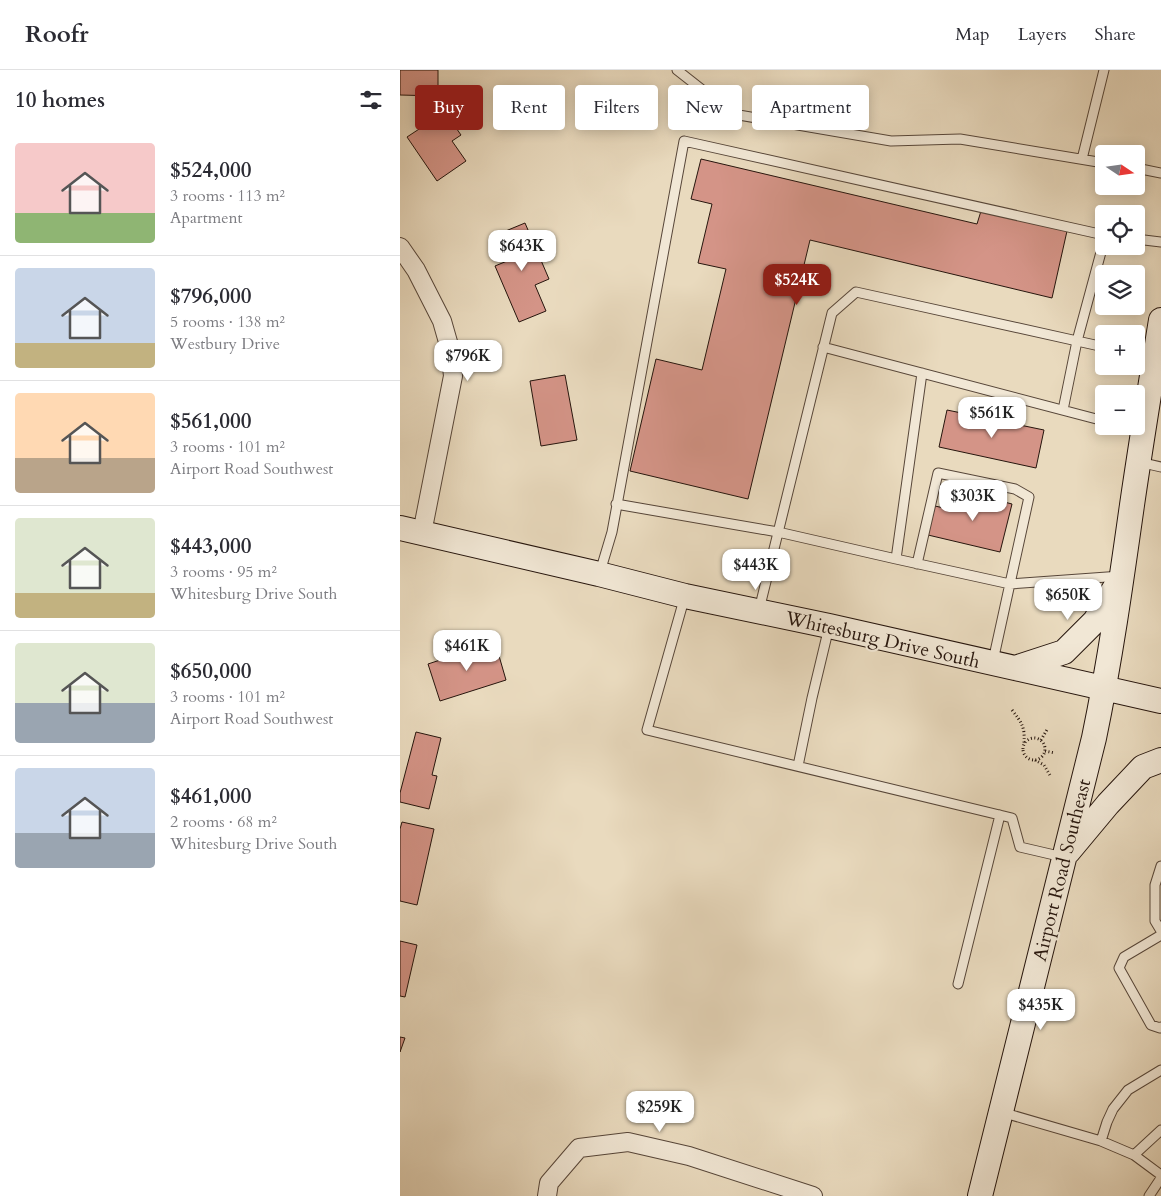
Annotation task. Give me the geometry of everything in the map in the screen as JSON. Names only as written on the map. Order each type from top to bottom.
[{"type":"main road","name":"Airport Road Southeast","points":[[1141,385],[1146,356],[1161,320]]},
{"type":"main road","name":"Airport Road Southeast","points":[[980,1196],[1094,738],[1122,576],[1138,462],[1135,435]]},
{"type":"main road","name":"Whitesburg Drive South","points":[[411,530],[686,596],[829,626],[1161,701]]},
{"type":"main road","points":[[1004,666],[1064,652],[1095,621],[1122,576]]},
{"type":"main road","points":[[1064,857],[1108,804],[1143,767],[1161,760]]},
{"type":"street","points":[[400,247],[416,270],[442,321],[450,350],[453,376],[411,530]]},
{"type":"street","points":[[548,1196],[548,1183],[579,1148],[628,1142],[689,1156],[813,1196]]},
{"type":"lane","points":[[677,70],[733,114],[891,141],[960,139],[1095,161]]},
{"type":"lane","points":[[1082,159],[1104,70]]},
{"type":"lane","points":[[599,574],[612,532],[684,141],[1095,233]]},
{"type":"lane","points":[[1145,170],[1161,173]]},
{"type":"lane","points":[[1145,240],[1161,242]]},
{"type":"lane","points":[[1063,410],[1077,341],[1100,255]]},
{"type":"lane","points":[[758,611],[832,313],[856,292],[1095,345]]},
{"type":"lane","points":[[823,347],[1095,419]]},
{"type":"lane","points":[[896,560],[922,373]]},
{"type":"lane","points":[[1138,462],[1161,467]]},
{"type":"lane","points":[[917,564],[938,473],[1015,489],[1029,497],[1010,584],[1004,666]]},
{"type":"lane","points":[[616,504],[778,532],[896,560],[1010,584],[1122,576]]},
{"type":"lane","points":[[686,596],[647,730],[1012,818],[1020,847],[1064,857]]},
{"type":"lane","points":[[798,766],[829,626]]},
{"type":"lane","points":[[958,984],[1000,815]]},
{"type":"lane","points":[[1161,866],[1156,885],[1155,921],[1161,933],[1124,957],[1119,968],[1151,1025],[1161,1027]]},
{"type":"lane","points":[[1102,1141],[1113,1109],[1128,1090],[1161,1070]]},
{"type":"lane","points":[[1001,1112],[1102,1141],[1134,1155],[1161,1176],[1149,1196]]},
{"type":"lane","points":[[1134,1155],[1161,1130]]},
{"type":"path","points":[[1012,710],[1025,731],[1024,754],[1044,765],[1051,777]]},
{"type":"path","points":[[1041,740],[1048,728]]},
{"type":"path","points":[[1024,744],[1032,737],[1041,740],[1044,744],[1045,751],[1041,758],[1034,760]]},
{"type":"path","points":[[1045,751],[1055,753]]},
{"type":"building","points":[[400,70],[438,70],[438,85],[415,85],[415,95],[400,95]]},
{"type":"building","points":[[418,130],[458,130],[461,135],[452,141],[466,161],[437,181],[407,137]]},
{"type":"building","points":[[701,159],[977,224],[981,211],[1067,231],[1052,298],[810,240],[748,499],[630,471],[656,359],[702,370],[726,269],[698,263],[712,204],[691,199]]},
{"type":"building","points":[[525,223],[549,279],[535,285],[546,311],[519,322],[495,266],[507,261],[496,235]]},
{"type":"building","points":[[565,375],[577,440],[541,446],[530,381]]},
{"type":"building","points":[[947,410],[1044,430],[1036,468],[939,447]]},
{"type":"building","points":[[962,491],[1012,504],[1000,552],[928,535],[935,506],[957,511]]},
{"type":"building","points":[[495,642],[506,680],[440,701],[428,664]]},
{"type":"building","points":[[416,732],[441,738],[432,775],[437,776],[429,809],[400,802],[400,793]]},
{"type":"building","points":[[402,822],[434,829],[417,905],[400,901],[400,829]]},
{"type":"building","points":[[400,941],[417,945],[405,997],[400,996]]},
{"type":"building","points":[[400,1037],[405,1038],[400,1052]]}]
